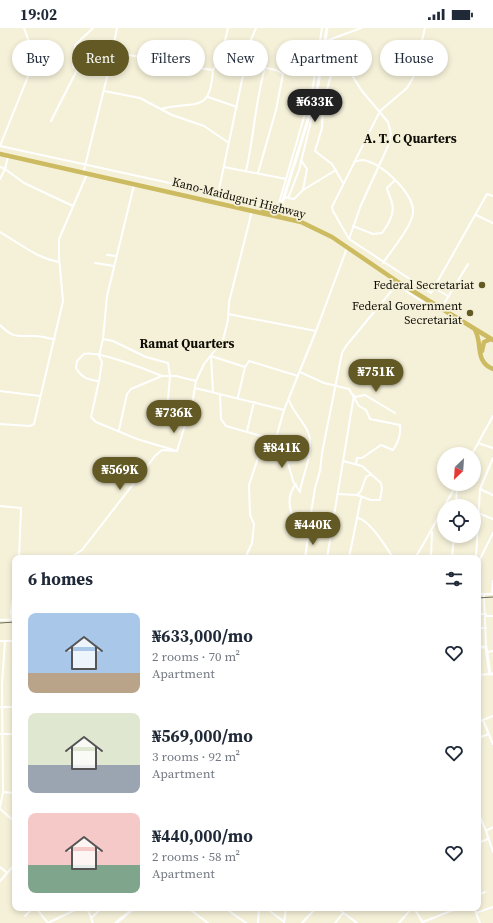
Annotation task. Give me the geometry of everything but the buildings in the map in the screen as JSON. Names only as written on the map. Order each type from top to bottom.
[{"type":"highway","name":"Kano-Maiduguri Highway","points":[[0,152],[217,197],[278,211],[300,219],[327,231],[474,328],[492,337]]},
{"type":"highway","name":"Kano-Maiduguri Highway","points":[[0,152],[8,156],[85,169],[134,183],[252,210],[308,225],[347,247],[398,284],[442,307],[492,337]]},
{"type":"highway","points":[[474,328],[478,338],[479,353],[482,360],[493,367]]},
{"type":"highway","points":[[492,337],[483,343],[482,353],[484,360],[493,367]]},
{"type":"street","points":[[24,28],[35,59],[0,146],[85,169]]},
{"type":"street","points":[[80,40],[93,28]]},
{"type":"street","points":[[114,40],[116,28]]},
{"type":"street","points":[[225,40],[228,28]]},
{"type":"street","points":[[251,40],[256,28]]},
{"type":"street","points":[[278,211],[313,86],[322,28]]},
{"type":"street","points":[[326,40],[327,28]]},
{"type":"street","points":[[329,40],[361,28]]},
{"type":"street","points":[[425,28],[414,78],[407,88],[380,110],[343,184],[332,210],[349,239],[383,263],[431,293],[487,194],[493,196]]},
{"type":"street","points":[[129,55],[158,62],[213,70],[208,97],[200,103],[161,109]]},
{"type":"street","points":[[343,184],[332,164],[315,151],[322,128],[323,103],[334,65],[338,64],[346,66],[371,103],[380,110],[388,122],[391,134],[388,146],[353,226],[349,239]]},
{"type":"street","points":[[258,173],[276,110],[283,74],[276,70],[268,69]]},
{"type":"street","points":[[51,121],[74,76]]},
{"type":"street","points":[[0,424],[33,426],[63,301],[59,262],[59,239],[85,182],[85,169],[107,76]]},
{"type":"street","points":[[217,197],[243,76]]},
{"type":"street","points":[[246,171],[253,142],[257,100],[263,76]]},
{"type":"street","points":[[278,211],[317,91],[320,76]]},
{"type":"street","points":[[104,91],[140,98],[172,115],[204,126],[229,143]]},
{"type":"street","points":[[288,198],[301,160],[318,92]]},
{"type":"street","points":[[208,97],[236,107]]},
{"type":"street","points":[[0,179],[5,169],[8,156]]},
{"type":"street","points":[[301,160],[306,165],[307,169],[303,190]]},
{"type":"street","points":[[354,162],[362,160],[378,168],[403,187],[410,199],[413,214],[398,242],[383,263]]},
{"type":"street","points":[[0,167],[24,182],[74,206]]},
{"type":"street","points":[[224,167],[286,179]]},
{"type":"street","points":[[282,200],[288,198],[294,199],[303,190],[336,170]]},
{"type":"street","points":[[353,226],[374,234],[382,233],[389,223],[392,214],[392,203],[387,188],[395,180]]},
{"type":"street","points":[[134,183],[105,306],[103,339],[99,356],[102,362],[91,419],[137,439],[177,451]]},
{"type":"street","points":[[177,451],[196,381],[211,356],[223,340],[229,302],[252,210]]},
{"type":"street","points":[[476,214],[493,223]]},
{"type":"street","points":[[0,232],[24,246],[37,256],[59,262]]},
{"type":"street","points":[[276,438],[284,410],[316,331],[347,247]]},
{"type":"street","points":[[107,255],[116,256]]},
{"type":"street","points":[[95,263],[114,266]]},
{"type":"street","points":[[442,307],[468,264]]},
{"type":"street","points":[[314,530],[310,518],[329,426],[334,386],[340,358],[346,346],[398,284]]},
{"type":"street","points":[[434,288],[448,296]]},
{"type":"street","points":[[228,314],[316,331]]},
{"type":"street","points":[[0,325],[11,335],[55,339]]},
{"type":"street","points":[[103,339],[113,340],[146,357],[167,362],[170,376],[167,412],[170,416],[186,420]]},
{"type":"street","points":[[99,381],[90,380],[83,377],[76,365],[81,356],[86,353],[136,366],[162,376],[196,381]]},
{"type":"street","points":[[211,356],[245,367]]},
{"type":"street","points":[[211,356],[213,392]]},
{"type":"street","points":[[238,397],[245,367],[249,361],[298,376]]},
{"type":"street","points":[[300,372],[334,386],[349,389],[370,420],[400,425],[398,442],[393,450],[381,445],[362,458],[357,458],[356,464]]},
{"type":"street","points":[[119,430],[128,392],[131,389],[162,376]]},
{"type":"street","points":[[195,388],[238,397],[284,410]]},
{"type":"street","points":[[0,391],[40,396]]},
{"type":"street","points":[[220,394],[221,420],[226,426],[265,437],[276,438],[283,445],[300,492],[308,458],[308,433],[293,410],[289,400]]},
{"type":"street","points":[[354,396],[365,395],[395,413]]},
{"type":"street","points":[[327,555],[354,396]]},
{"type":"street","points":[[247,431],[254,402]]},
{"type":"street","points":[[476,447],[493,416]]},
{"type":"street","points":[[248,555],[252,543],[254,524],[250,515],[249,485],[265,437]]},
{"type":"street","points":[[478,443],[493,448]]},
{"type":"street","points":[[74,555],[82,550],[155,456],[162,450],[177,451]]},
{"type":"street","points":[[481,487],[493,458]]},
{"type":"street","points":[[337,494],[357,495],[361,498],[371,500],[380,500],[381,498],[382,485],[371,474],[362,466],[343,461]]},
{"type":"street","points":[[357,495],[359,494],[366,477],[371,474]]},
{"type":"street","points":[[291,527],[294,520],[289,510],[291,494],[296,484]]},
{"type":"street","points":[[481,489],[493,495]]},
{"type":"street","points":[[417,555],[432,531],[439,515],[453,491]]},
{"type":"street","points":[[350,555],[361,498]]},
{"type":"street","points":[[0,506],[21,508],[19,555]]},
{"type":"street","points":[[481,514],[493,519]]},
{"type":"street","points":[[358,518],[362,519],[373,528],[391,555]]},
{"type":"street","points":[[314,530],[331,534]]},
{"type":"street","points":[[305,555],[308,537],[314,530]]},
{"type":"street","points":[[431,555],[432,531]]},
{"type":"street","points":[[481,556],[493,533]]},
{"type":"street","points":[[452,555],[453,543]]},
{"type":"street","points":[[476,555],[477,543]]},
{"type":"street","points":[[481,594],[492,594],[493,582]]},
{"type":"street","points":[[481,675],[491,674],[488,652],[486,648],[486,615],[484,595]]},
{"type":"street","points":[[481,614],[493,616]]},
{"type":"street","points":[[0,620],[12,619]]},
{"type":"street","points":[[481,628],[486,628]]},
{"type":"street","points":[[0,641],[12,641]]},
{"type":"street","points":[[5,641],[1,684],[4,734],[2,768],[3,792],[0,808],[12,819]]},
{"type":"street","points":[[481,647],[486,648]]},
{"type":"street","points":[[488,652],[493,651]]},
{"type":"street","points":[[0,707],[12,707]]},
{"type":"street","points":[[493,716],[483,720],[493,744]]},
{"type":"street","points":[[0,734],[12,734]]},
{"type":"street","points":[[481,737],[489,734]]},
{"type":"street","points":[[3,792],[12,793]]},
{"type":"street","points":[[481,819],[493,852]]},
{"type":"street","points":[[486,831],[493,828]]},
{"type":"street","points":[[481,842],[488,839]]},
{"type":"street","points":[[0,867],[7,873]]},
{"type":"street","points":[[0,881],[12,867]]},
{"type":"street","points":[[481,894],[485,892]]},
{"type":"street","points":[[476,914],[493,907]]},
{"type":"street","points":[[25,916],[30,911]]},
{"type":"street","points":[[38,911],[48,923],[73,911]]},
{"type":"street","points":[[88,911],[93,923]]},
{"type":"street","points":[[91,918],[99,911]]},
{"type":"street","points":[[116,923],[129,911]]},
{"type":"street","points":[[192,911],[208,923]]},
{"type":"street","points":[[229,911],[246,923]]},
{"type":"street","points":[[258,923],[259,911]]},
{"type":"street","points":[[270,911],[284,922],[286,911]]},
{"type":"street","points":[[302,923],[313,911]]},
{"type":"street","points":[[341,911],[357,923]]},
{"type":"street","points":[[398,923],[410,911]]},
{"type":"street","points":[[415,911],[423,923],[451,911]]},
{"type":"street","points":[[475,911],[480,923]]},
{"type":"street","points":[[335,923],[343,913]]},
{"type":"railway","points":[[481,598],[493,597]]},
{"type":"railway","points":[[0,623],[12,622]]},
{"type":"place","name":"Federal Secretariat","points":[[482,285]]},
{"type":"place","name":"Federal Government Secretariat","points":[[470,313]]},
{"type":"district","name":"A. T. C Quarters","points":[[410,138]]},
{"type":"district","name":"Ramat Quarters","points":[[187,343]]}]
